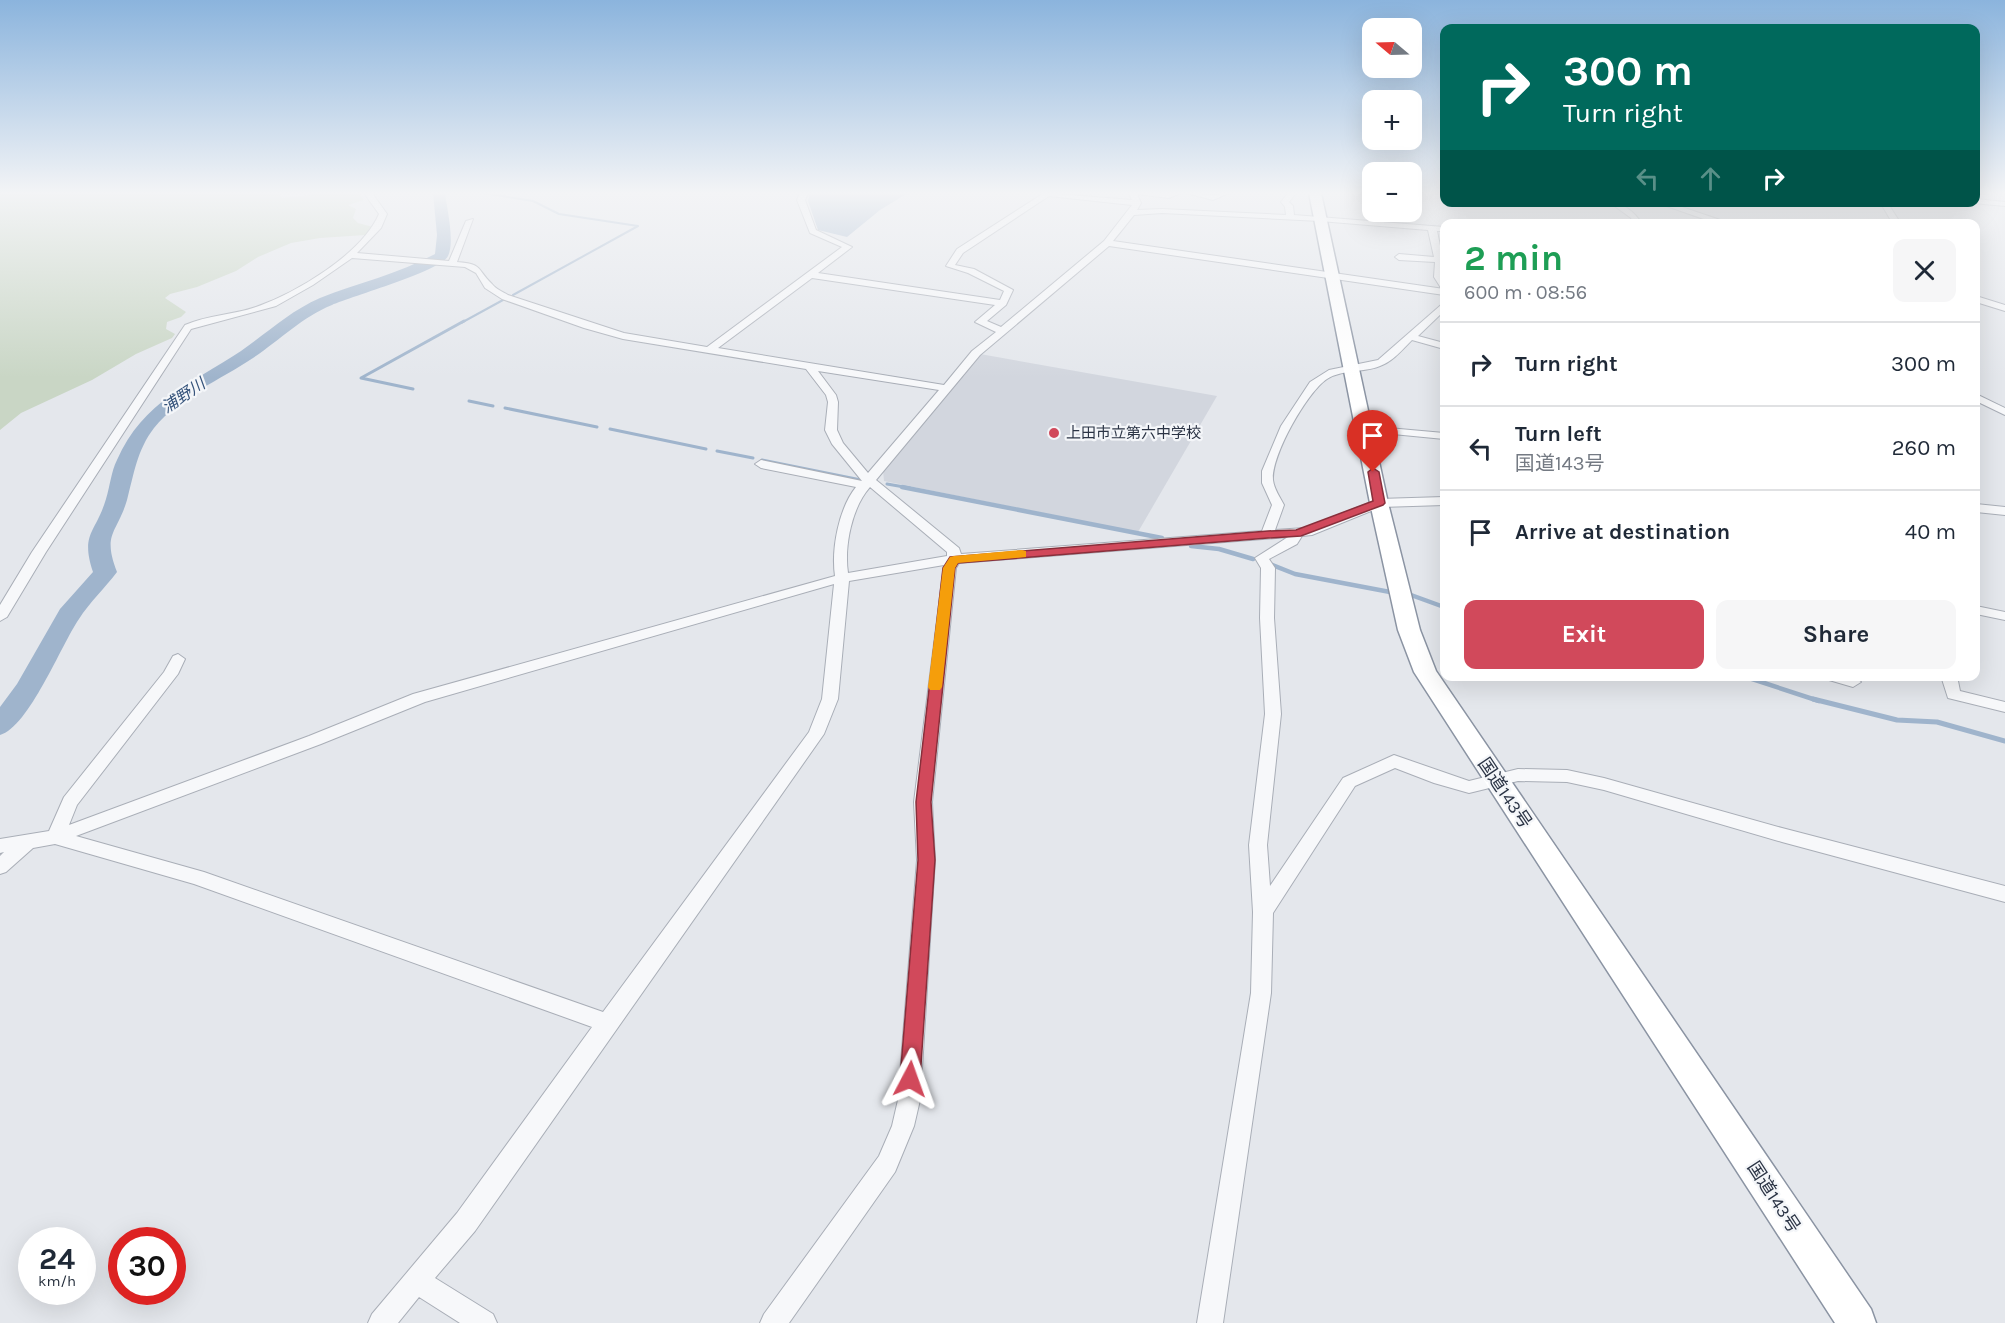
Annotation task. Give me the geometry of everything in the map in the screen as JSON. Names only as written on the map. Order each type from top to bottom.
[{"type":"highway","name":"国道143号","points":[[1328,255],[1405,617],[1425,672],[1857,1323]]},
{"type":"street","points":[[0,617],[39,552],[188,327],[271,305],[351,255],[449,263],[477,269],[488,286],[499,294],[587,326],[646,341],[945,388]]},
{"type":"street","points":[[449,263],[453,255]]},
{"type":"street","points":[[709,350],[838,255]]},
{"type":"street","points":[[958,255],[951,266],[971,271],[1009,290],[1003,303],[980,322],[1003,331]]},
{"type":"street","points":[[381,1323],[466,1222],[816,734],[830,699],[842,578],[839,565],[840,553],[854,499],[976,353],[1093,255]]},
{"type":"street","points":[[1195,255],[1440,291]]},
{"type":"street","points":[[1438,255],[1440,280]]},
{"type":"street","points":[[1399,257],[1439,260]]},
{"type":"street","points":[[812,275],[1003,303]]},
{"type":"street","points":[[1980,300],[2005,308]]},
{"type":"street","points":[[1268,534],[1278,506],[1267,480],[1268,468],[1296,406],[1319,378],[1382,362],[1440,311]]},
{"type":"street","points":[[1412,337],[1440,345]]},
{"type":"street","points":[[773,1323],[887,1164],[903,1126],[909,1100],[926,860],[923,802],[949,568],[954,559],[954,551],[866,482],[833,437],[831,395],[810,366]]},
{"type":"street","points":[[1980,397],[2005,402]]},
{"type":"street","points":[[1980,398],[2005,412]]},
{"type":"street","points":[[1366,429],[1440,436]]},
{"type":"street","points":[[761,464],[866,482]]},
{"type":"street","points":[[0,846],[55,837],[315,740],[419,698],[842,578],[954,559],[1268,534],[1297,534],[1379,503],[1440,501]]},
{"type":"street","points":[[1980,508],[2005,511]]},
{"type":"street","points":[[1210,1323],[1261,993],[1263,912],[1258,845],[1273,714],[1267,618],[1268,568],[1262,558],[1292,541],[1297,534]]},
{"type":"street","points":[[1980,611],[2005,616]]},
{"type":"street","points":[[55,837],[69,802],[170,674],[178,659]]},
{"type":"street","points":[[1951,681],[1953,694],[2005,707]]},
{"type":"street","points":[[1263,912],[1349,782],[1394,761],[1469,788],[1495,779],[1543,774],[1604,784],[1782,835],[2005,894]]},
{"type":"street","points":[[55,837],[197,877],[608,1023]]},
{"type":"street","points":[[0,867],[28,841]]},
{"type":"street","points":[[417,1282],[479,1322]]},
{"type":"shaded area","name":"上田市立第六中学校","points":[[980,354],[1217,396],[1138,532],[884,481],[883,470]]},
{"type":"green space","points":[[0,255],[263,255],[236,271],[197,287],[170,294],[165,298],[186,312],[181,317],[167,322],[166,329],[175,334],[172,338],[136,354],[92,380],[21,413],[0,430]]},
{"type":"waterway","name":"浦野川","points":[[0,726],[28,688],[69,614],[105,572],[100,558],[98,540],[116,501],[126,461],[147,424],[176,398],[246,355],[314,307],[413,271],[442,255]]},
{"type":"waterway","points":[[513,295],[586,255]]},
{"type":"waterway","points":[[461,323],[503,300]]},
{"type":"waterway","points":[[413,389],[361,378],[464,321]]},
{"type":"waterway","points":[[469,401],[493,406]]},
{"type":"waterway","points":[[505,408],[597,427]]},
{"type":"waterway","points":[[610,429],[706,449]]},
{"type":"waterway","points":[[717,451],[753,458]]},
{"type":"waterway","points":[[762,460],[861,480]]},
{"type":"waterway","points":[[887,484],[910,488]]},
{"type":"waterway","points":[[902,487],[1162,538]]},
{"type":"waterway","points":[[1191,546],[1219,549],[1253,559]]},
{"type":"waterway","points":[[1270,564],[1295,574],[1390,592]]},
{"type":"waterway","points":[[1411,595],[1440,606]]},
{"type":"waterway","points":[[1758,681],[1819,701]]},
{"type":"waterway","points":[[1813,699],[1897,720],[1937,722],[2005,741]]},
{"type":"slow traffic","points":[[935,687],[949,568],[954,559],[1022,554]]},
{"type":"place","name":"上田市立第六中学校","points":[[1054,433]]},
{"type":"route","points":[[910,1079],[926,860],[923,802],[949,568],[954,559],[1307,532],[1379,503],[1373,472]]}]
